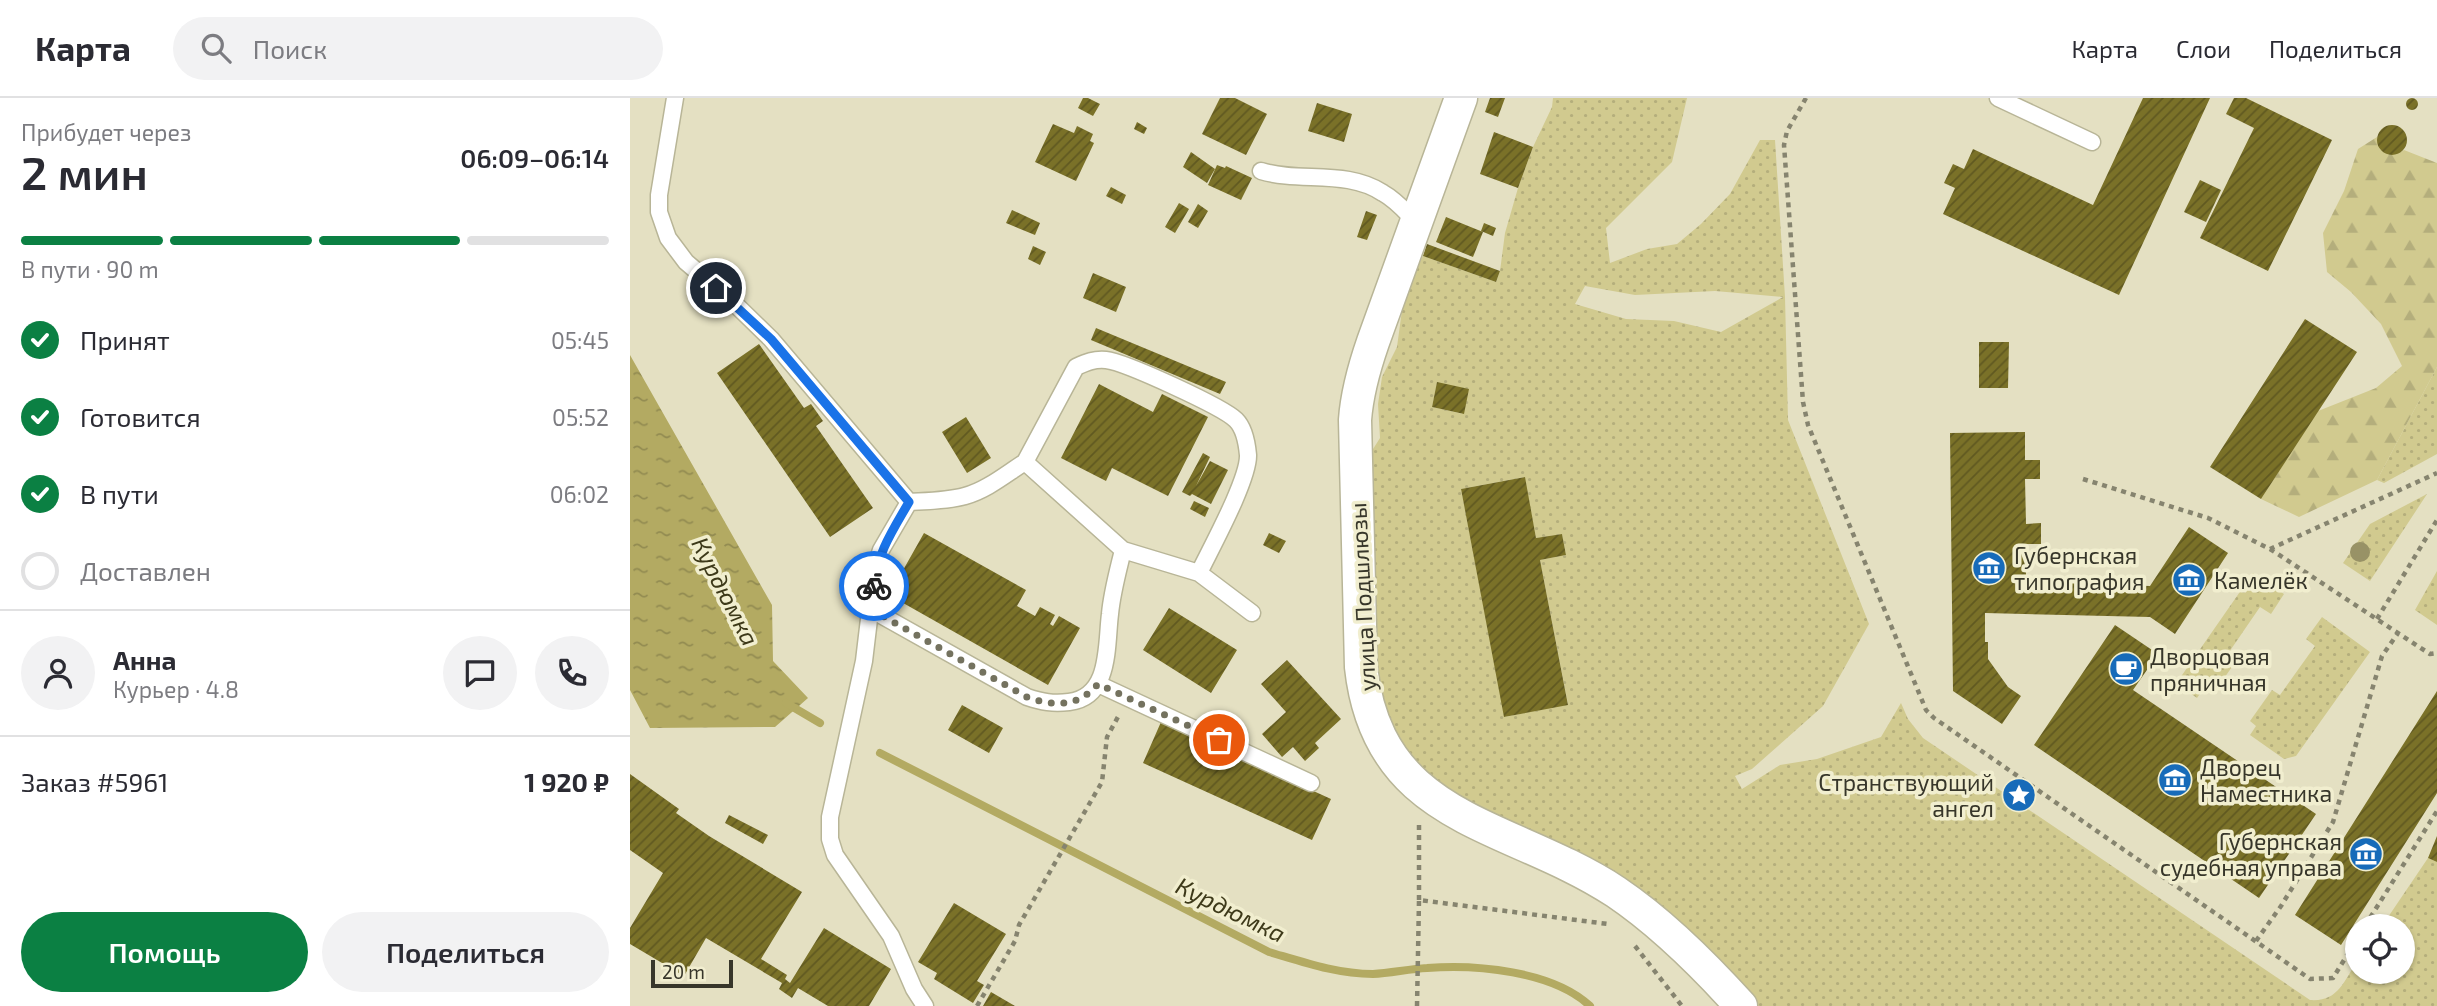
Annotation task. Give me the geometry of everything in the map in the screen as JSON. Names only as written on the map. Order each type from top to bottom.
[{"type":"street","name":"улица Подшлюзы","points":[[1461,98],[1360,381],[1355,420],[1361,667],[1363,688],[1370,712],[1392,758],[1419,789],[1461,816],[1574,868],[1617,893],[1656,922],[1741,1006]]},
{"type":"lane","points":[[676,98],[659,195],[659,212],[668,238],[686,262],[771,339],[909,502]]},
{"type":"lane","points":[[1998,98],[2092,142]]},
{"type":"lane","points":[[1261,172],[1292,178],[1339,178],[1370,186],[1384,193],[1416,222]]},
{"type":"lane","points":[[909,502],[968,495],[1025,463],[1076,367],[1090,360],[1109,360],[1220,408],[1238,422],[1246,439],[1248,459],[1244,478],[1199,573]]},
{"type":"lane","points":[[1025,463],[1123,550],[1199,573],[1252,613]]},
{"type":"lane","points":[[909,502],[881,550],[875,569],[864,661],[830,817],[830,839],[835,855],[891,936],[914,989],[925,1006]]},
{"type":"lane","points":[[872,610],[1027,697],[1043,703],[1074,702],[1088,696],[1098,684],[1104,668],[1110,608],[1123,550]]},
{"type":"lane","points":[[1098,684],[1311,783]]},
{"type":"path","points":[[1806,98],[1787,131],[1784,145],[1803,402],[1808,425],[1926,710],[2310,979],[2333,978],[2345,958]]},
{"type":"path","points":[[2270,549],[2437,473]]},
{"type":"path","points":[[2084,479],[2207,518],[2270,549],[2430,654],[2437,653]]},
{"type":"path","points":[[2377,619],[2437,520]]},
{"type":"path","points":[[2256,941],[2333,822],[2382,656],[2398,633]]},
{"type":"path","points":[[977,1006],[1015,942],[1017,929],[1095,795],[1104,774],[1107,737],[1128,698]]},
{"type":"path","points":[[1417,1005],[1419,789]]},
{"type":"path","points":[[2373,914],[2437,811]]},
{"type":"path","points":[[1419,900],[1620,926]]},
{"type":"path","points":[[1628,936],[1682,1006]]},
{"type":"green space","points":[[1553,98],[1687,98],[1672,162],[1606,228],[1610,263],[1647,249],[1677,244],[1730,194],[1760,140],[1775,140],[1785,297],[1788,420],[1869,624],[1823,706],[1752,769],[1735,776],[1742,789],[1780,765],[1817,759],[1881,737],[1901,703],[1908,719],[1923,738],[2310,1000],[2327,998],[2339,989],[2345,980],[2345,984],[2415,984],[2415,914],[2390,914],[2428,858],[2437,862],[2437,1006],[1753,1006],[1452,795],[1397,746],[1372,669],[1373,497],[1368,457],[1380,438],[1378,404],[1382,377],[1397,347],[1405,288],[1423,256],[1496,282],[1505,233],[1533,147],[1552,107]],"holes":[[[1585,286],[1635,295],[1715,291],[1783,297],[1721,332],[1674,321],[1626,319],[1575,304]],[[1437,383],[1463,414],[1432,407]],[[1524,477],[1536,538],[1562,534],[1566,555],[1540,560],[1568,704],[1505,717],[1461,489]]]},
{"type":"green space","points":[[2377,137],[2380,149],[2386,153],[2395,154],[2404,150],[2437,163],[2437,367],[2377,480],[2299,517],[2261,499],[2318,411],[2376,388],[2402,366],[2381,324],[2351,292],[2327,272],[2323,233],[2344,191],[2358,149]]},
{"type":"green space","points":[[2437,367],[2437,454],[2384,483],[2377,480]]},
{"type":"green space","points":[[2427,494],[2370,581],[2343,563],[2370,524]]},
{"type":"green space","points":[[2437,571],[2437,625],[2415,610]]},
{"type":"green space","points":[[2253,573],[2284,594],[2271,614],[2260,607],[2225,658],[2234,664],[2213,694],[2204,688],[2197,698],[2180,686],[2180,678]]},
{"type":"green space","points":[[2322,617],[2370,652],[2296,756],[2284,759],[2250,735],[2256,726],[2250,721],[2272,690],[2280,695],[2315,646],[2306,639]]},
{"type":"water","points":[[630,355],[772,605],[773,661],[808,698],[775,727],[650,728],[630,690]]},
{"type":"building","points":[[1083,98],[1100,104],[1093,116],[1078,108]]},
{"type":"building","points":[[1220,98],[1235,98],[1267,114],[1246,155],[1202,134]]},
{"type":"building","points":[[1490,98],[1505,98],[1498,117],[1485,112]]},
{"type":"building","points":[[2143,98],[2210,98],[2119,295],[1943,214],[1955,188],[1944,183],[1953,164],[1964,169],[1973,149],[2093,205]]},
{"type":"building","points":[[2234,98],[2246,98],[2332,140],[2268,271],[2200,238],[2254,128],[2226,114]]},
{"type":"building","points":[[2412,98],[2418,104],[2412,110],[2406,104]]},
{"type":"building","points":[[1317,103],[1352,114],[1344,142],[1308,131]]},
{"type":"building","points":[[1137,122],[1147,128],[1144,134],[1134,129]]},
{"type":"building","points":[[1053,124],[1074,133],[1077,126],[1093,134],[1090,141],[1094,143],[1076,181],[1035,162]]},
{"type":"building","points":[[2392,125],[2403,129],[2407,140],[2403,151],[2392,155],[2381,151],[2377,140],[2381,129]]},
{"type":"building","points":[[1494,132],[1533,147],[1518,188],[1480,174]]},
{"type":"building","points":[[1191,152],[1215,169],[1207,183],[1183,167]]},
{"type":"building","points":[[1217,165],[1226,166],[1252,178],[1241,200],[1208,185]]},
{"type":"building","points":[[2200,180],[2221,190],[2206,222],[2184,212]]},
{"type":"building","points":[[1111,187],[1126,195],[1122,204],[1106,196]]},
{"type":"building","points":[[1179,203],[1189,209],[1175,233],[1165,227]]},
{"type":"building","points":[[1198,204],[1208,211],[1198,228],[1188,222]]},
{"type":"building","points":[[1012,210],[1040,223],[1035,235],[1006,223]]},
{"type":"building","points":[[1366,211],[1377,215],[1367,240],[1357,237]]},
{"type":"building","points":[[1446,217],[1483,232],[1473,257],[1436,242]]},
{"type":"building","points":[[1484,223],[1496,228],[1493,236],[1481,231]]},
{"type":"building","points":[[1427,244],[1500,271],[1496,282],[1423,256]]},
{"type":"building","points":[[1033,246],[1046,252],[1040,265],[1028,259]]},
{"type":"building","points":[[1093,273],[1126,287],[1116,312],[1083,298]]},
{"type":"building","points":[[2305,319],[2357,352],[2261,499],[2210,467]]},
{"type":"building","points":[[1096,328],[1226,382],[1220,394],[1091,340]]},
{"type":"building","points":[[1979,342],[2009,342],[2008,388],[1979,388]]},
{"type":"building","points":[[759,344],[804,408],[811,404],[823,421],[816,426],[873,508],[830,537],[717,373]]},
{"type":"building","points":[[1437,382],[1469,389],[1464,414],[1432,407]]},
{"type":"building","points":[[1099,384],[1153,412],[1162,394],[1208,417],[1168,496],[1112,468],[1106,481],[1061,458]]},
{"type":"building","points":[[966,417],[991,458],[967,473],[942,432]]},
{"type":"building","name":"Губернская типография","points":[[2025,432],[2025,460],[2040,460],[2040,479],[2025,479],[2026,524],[2041,523],[2041,544],[2026,544],[2026,582],[2150,586],[2189,527],[2228,553],[2175,634],[2150,617],[1985,613],[1988,659],[2008,687],[2021,696],[2002,724],[1953,691],[1950,433]]},
{"type":"building","points":[[1203,453],[1210,457],[1196,486],[1210,461],[1228,470],[1211,504],[1182,492]]},
{"type":"building","points":[[1525,477],[1536,538],[1562,534],[1566,555],[1540,560],[1568,705],[1504,717],[1461,489]]},
{"type":"building","points":[[1194,501],[1209,508],[1205,517],[1190,509]]},
{"type":"building","points":[[924,533],[1026,590],[1017,606],[1035,616],[1040,607],[1055,615],[1050,624],[1053,626],[1059,616],[1080,628],[1048,685],[889,595]]},
{"type":"building","points":[[1269,533],[1286,541],[1279,553],[1263,545]]},
{"type":"building","points":[[1169,608],[1237,650],[1211,693],[1143,650]]},
{"type":"building","name":"Дворец Наместника","points":[[2115,625],[2158,654],[2133,690],[2316,814],[2259,898],[2034,745]]},
{"type":"building","points":[[1287,660],[1341,719],[1315,743],[1319,748],[1305,761],[1293,747],[1282,757],[1262,734],[1286,712],[1261,684]]},
{"type":"building","name":"Губернская судебная управа","points":[[2437,691],[2437,793],[2361,914],[2345,914],[2345,939],[2341,945],[2295,915]]},
{"type":"building","points":[[962,705],[1003,728],[989,753],[948,730]]},
{"type":"building","points":[[1161,722],[1331,799],[1312,840],[1143,763]]},
{"type":"building","points":[[630,774],[679,809],[676,813],[709,836],[802,892],[761,959],[787,975],[785,979],[790,983],[824,928],[891,969],[869,1006],[828,1006],[798,988],[792,998],[779,989],[782,983],[706,938],[684,976],[630,944],[630,928],[663,873],[630,850]]},
{"type":"building","points":[[729,815],[768,835],[763,844],[725,823]]},
{"type":"building","points":[[2437,836],[2437,862],[2428,858]]},
{"type":"building","points":[[954,903],[1006,934],[977,981],[984,985],[973,1003],[934,979],[937,973],[918,962]]},
{"type":"building","points":[[991,992],[1015,1006],[983,1006]]},
{"type":"waterway","name":"Курдюмка","points":[[786,703],[820,723]]},
{"type":"waterway","name":"Курдюмка","points":[[880,753],[1269,952],[1346,972],[1373,974],[1446,967],[1513,972],[1556,985],[1590,1006]]},
{"type":"way so far","points":[[874,586],[872,610],[1027,697],[1043,703],[1074,702],[1088,696],[1098,684],[1219,740]]},
{"type":"place","name":"Губернская типография","points":[[1989,568]]},
{"type":"place","name":"Камелёк","points":[[2189,580]]},
{"type":"place","name":"Дворцовая пряничная","points":[[2126,669]]},
{"type":"place","name":"Дворец Наместника","points":[[2175,780]]},
{"type":"place","name":"Странствующий ангел","points":[[2019,795]]},
{"type":"place","name":"Губернская судебная управа","points":[[2366,854]]},
{"type":"route","points":[[716,288],[771,339],[909,502],[881,550],[875,569],[874,586]]}]
